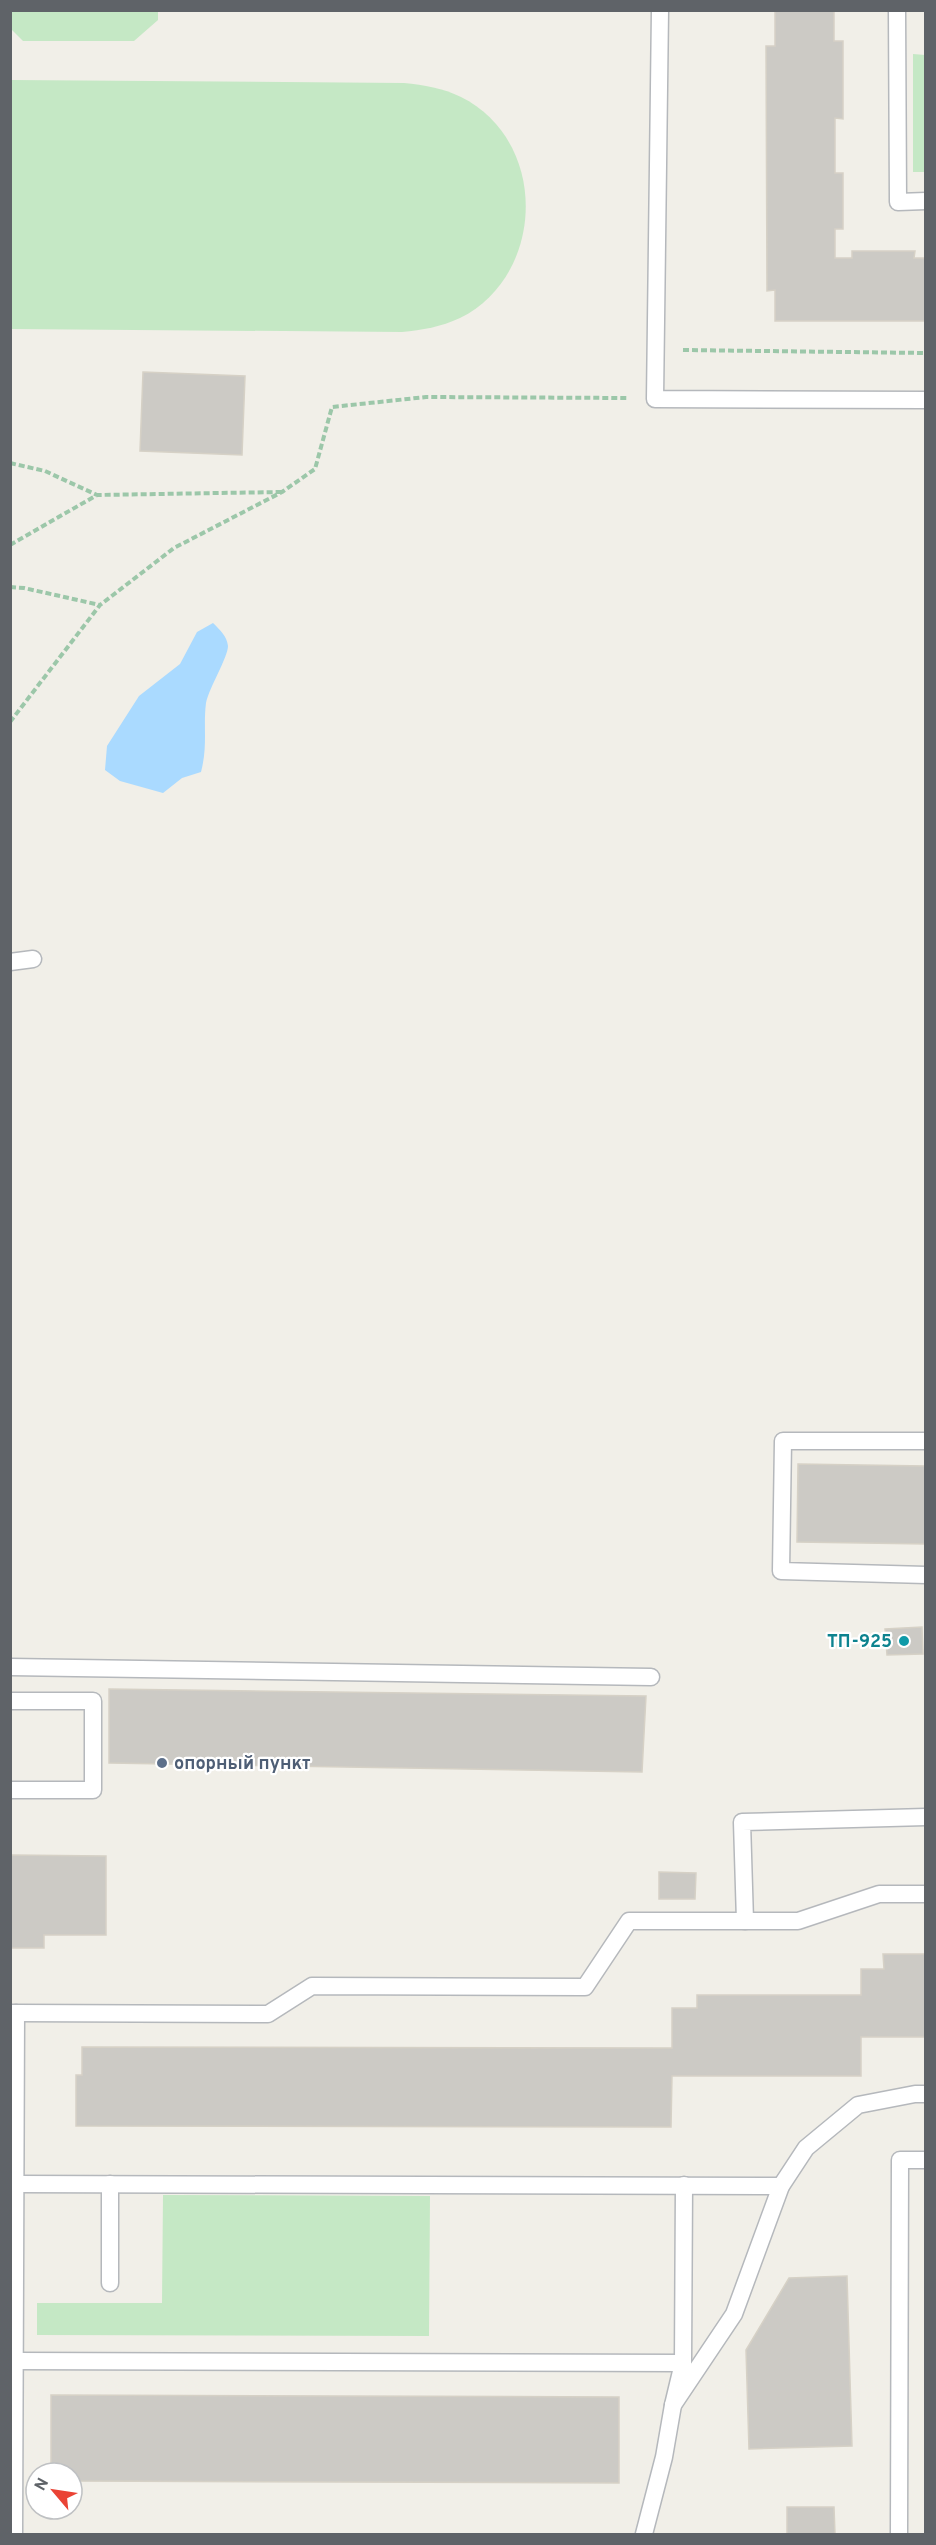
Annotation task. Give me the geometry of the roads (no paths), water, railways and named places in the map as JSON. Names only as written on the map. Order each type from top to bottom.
[{"type":"lane","points":[[660,10],[655,399],[926,400]]},
{"type":"lane","points":[[897,10],[898,202],[926,201]]},
{"type":"lane","points":[[10,962],[33,959]]},
{"type":"lane","points":[[926,1441],[783,1442],[782,1571],[926,1575]]},
{"type":"lane","points":[[10,1667],[651,1677]]},
{"type":"lane","points":[[10,1701],[93,1701],[93,1790],[10,1790]]},
{"type":"lane","points":[[745,1922],[742,1822],[926,1817]]},
{"type":"lane","points":[[14,2535],[13,2013],[268,2014],[312,1986],[585,1987],[629,1921],[798,1921],[879,1894],[926,1894]]},
{"type":"lane","points":[[673,2405],[734,2314],[781,2186],[806,2148],[858,2105],[926,2094]]},
{"type":"lane","points":[[899,2535],[900,2160],[926,2160]]},
{"type":"lane","points":[[15,2184],[781,2186]]},
{"type":"lane","points":[[110,2184],[110,2283]]},
{"type":"lane","points":[[644,2535],[664,2457],[683,2363],[684,2185]]},
{"type":"lane","points":[[15,2361],[683,2363]]},
{"type":"water","points":[[213,623],[225,636],[228,646],[206,703],[201,772],[182,778],[163,793],[120,781],[105,770],[107,746],[139,696],[180,664],[197,632]]},
{"type":"place","name":"ТП-925","points":[[904,1641]]},
{"type":"place","name":"опорный пункт","points":[[162,1763]]}]
